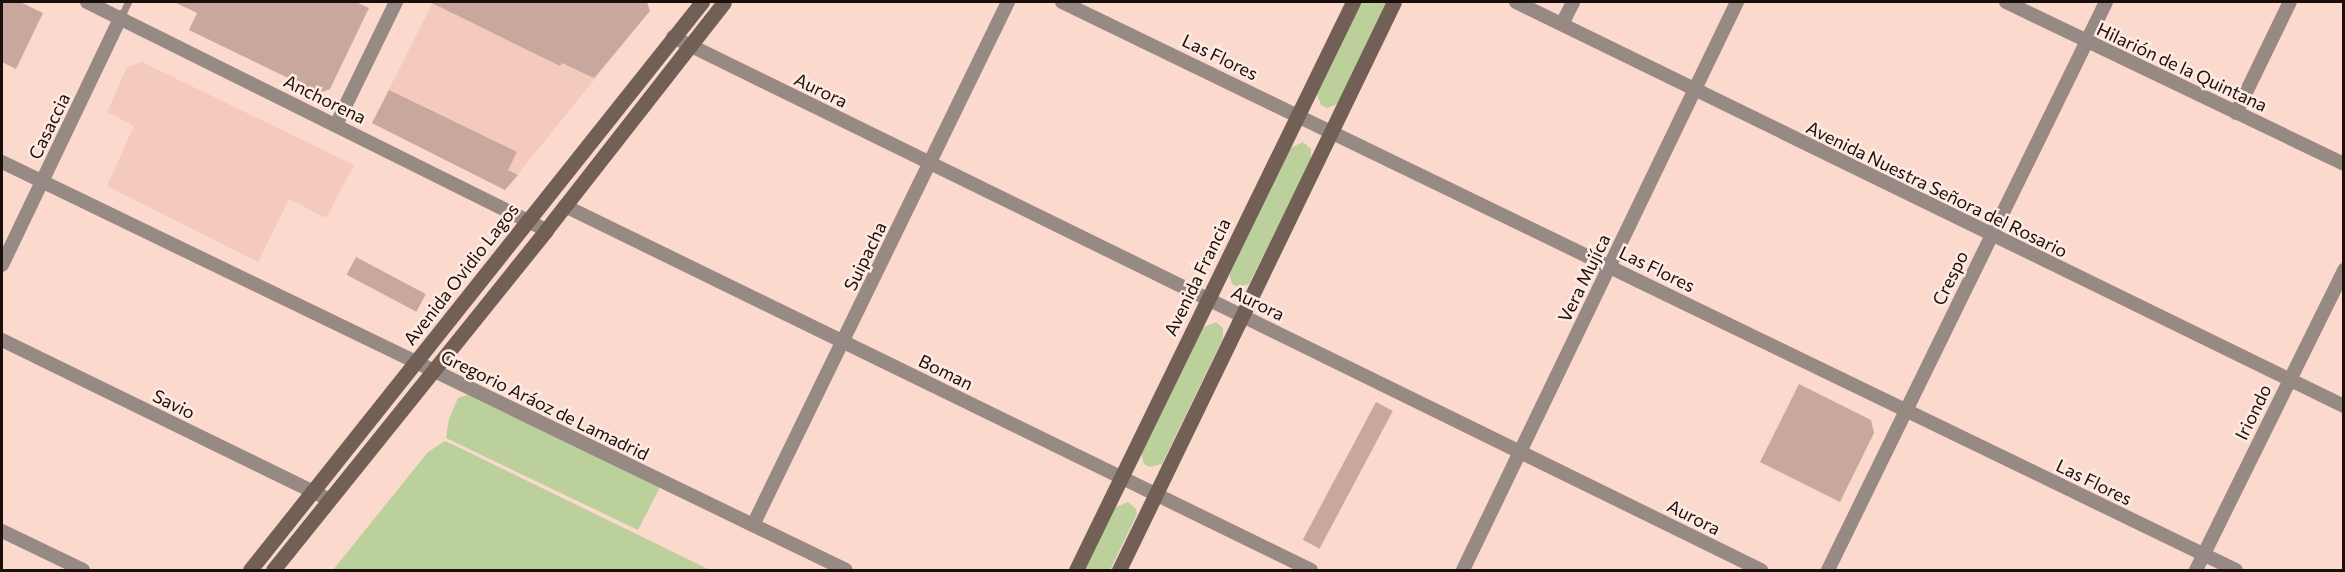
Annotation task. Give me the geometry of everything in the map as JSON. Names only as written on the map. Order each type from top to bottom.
[{"type":"main road","name":"Avenida Ovidio Lagos","points":[[250,570],[702,2]]},
{"type":"main road","name":"Avenida Francia","points":[[1076,570],[1353,2]]},
{"type":"main road","points":[[1119,570],[1394,2]]},
{"type":"main road","points":[[273,570],[565,206],[719,3]]},
{"type":"street","name":"Anchorena","points":[[87,2],[546,230]]},
{"type":"street","points":[[336,125],[396,2]]},
{"type":"street","name":"Suipacha","points":[[753,525],[1008,2]]},
{"type":"street","name":"Las Flores","points":[[1062,2],[2236,570]]},
{"type":"street","name":"Avenida Nuestra Señora del Rosario","points":[[1516,2],[2343,406]]},
{"type":"street","points":[[1562,24],[1573,2]]},
{"type":"street","name":"Vera Mujíca","points":[[1463,570],[1737,2]]},
{"type":"street","name":"Hilarión de la Quintana","points":[[2006,2],[2343,164]]},
{"type":"street","name":"Crespo","points":[[1828,570],[2106,2]]},
{"type":"street","points":[[2236,112],[2290,2]]},
{"type":"street","name":"Casaccia","points":[[2,265],[121,18]]},
{"type":"street","name":"Aurora","points":[[673,37],[1521,450],[1761,570]]},
{"type":"street","name":"Gregorio Aráoz de Lamadrid","points":[[2,162],[846,570]]},
{"type":"street","name":"Boman","points":[[565,206],[1311,570]]},
{"type":"street","name":"Iriondo","points":[[2196,570],[2343,270]]},
{"type":"street","name":"Savio","points":[[2,340],[330,500]]},
{"type":"street","points":[[2,531],[83,570]]},
{"type":"lane","name":"Casaccia","points":[[121,18],[128,2]]},
{"type":"shaded area","points":[[433,2],[582,2],[575,15],[628,38],[505,190],[372,123]]},
{"type":"shaded area","points":[[142,62],[354,165],[326,218],[289,199],[258,262],[107,186],[134,126],[107,112],[127,67]]},
{"type":"green space","points":[[1362,2],[1388,2],[1338,104],[1327,108],[1321,105],[1317,94]]},
{"type":"green space","points":[[1303,142],[1311,149],[1311,159],[1249,284],[1238,287],[1232,284],[1229,273],[1290,148]]},
{"type":"green space","points":[[1216,322],[1223,328],[1223,338],[1162,464],[1150,467],[1144,464],[1141,453],[1202,328]]},
{"type":"green space","points":[[468,395],[660,487],[638,530],[446,438],[449,419],[458,398]]},
{"type":"green space","points":[[445,441],[710,570],[333,570],[428,452]]},
{"type":"green space","points":[[1128,502],[1136,509],[1137,514],[1110,570],[1084,570],[1114,508]]},
{"type":"building","points":[[2,2],[20,2],[43,13],[16,69],[2,62]]},
{"type":"building","points":[[174,2],[356,2],[369,8],[330,89],[319,93],[189,30],[197,13]]},
{"type":"building","points":[[430,2],[647,2],[650,11],[594,78],[562,63],[560,66]]},
{"type":"building","points":[[389,90],[517,152],[508,170],[518,175],[505,190],[372,123]]},
{"type":"building","points":[[356,257],[426,294],[416,312],[347,275]]},
{"type":"building","points":[[1799,384],[1871,420],[1874,433],[1840,502],[1760,462]]},
{"type":"building","points":[[1376,402],[1393,411],[1320,549],[1303,540]]}]
